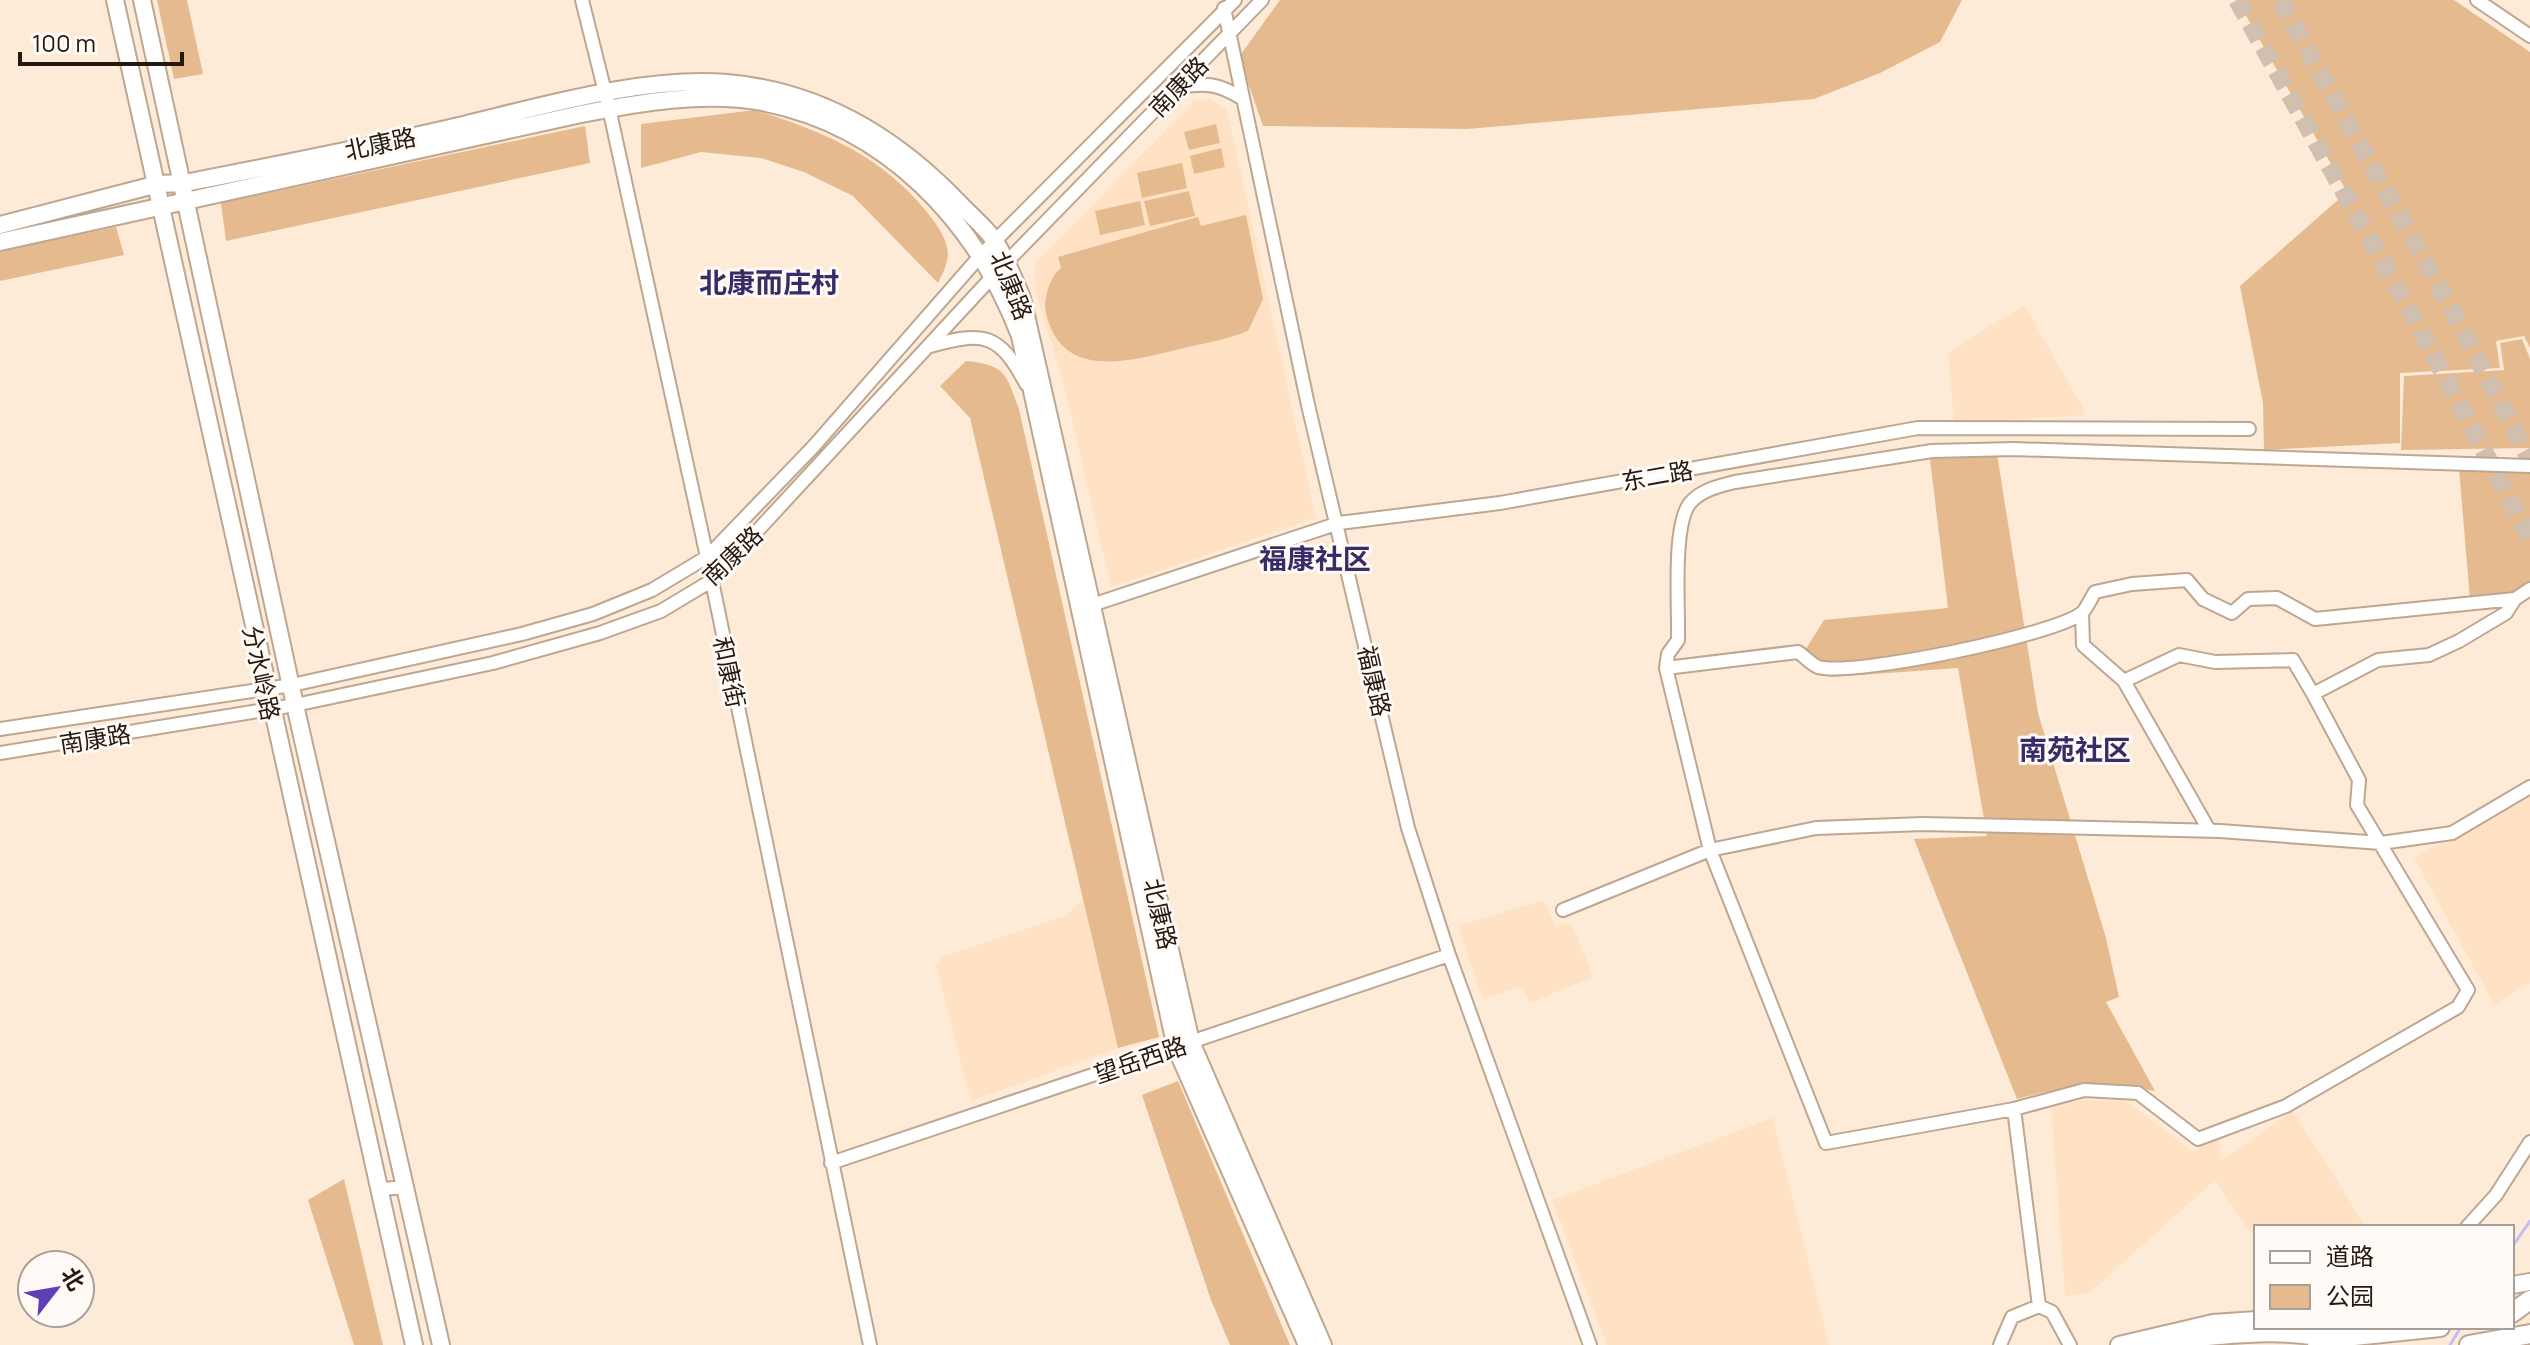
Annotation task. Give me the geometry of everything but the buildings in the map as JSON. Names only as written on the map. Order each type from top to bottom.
[{"type":"highway","points":[[2286,1345],[2430,1329]]},
{"type":"highway","points":[[2142,1342],[2302,1332],[2328,1338]]},
{"type":"highway","points":[[2469,1345],[2530,1337]]},
{"type":"highway","points":[[2520,1345],[2530,1337]]},
{"type":"main road","name":"分水岭路","points":[[115,0],[158,184],[158,208],[382,1189],[414,1345]]},
{"type":"main road","name":"分水岭路","points":[[142,0],[185,183],[185,203],[295,705],[441,1345]]},
{"type":"main road","name":"北康路","points":[[0,225],[158,184],[185,183],[607,100],[727,83],[785,94],[840,112],[922,165],[995,241],[1022,298],[1084,608]]},
{"type":"main road","name":"北康路","points":[[0,242],[185,203],[607,100],[760,102],[813,118],[868,140],[903,166],[934,196],[980,256],[993,276],[1020,336],[1183,1045],[1307,1345]]},
{"type":"main road","name":"北康路","points":[[1183,1045],[1323,1345]]},
{"type":"main road","points":[[2119,1345],[2213,1323],[2254,1320]]},
{"type":"street","name":"和康街","points":[[582,0],[607,100],[707,557],[870,1345]]},
{"type":"street","name":"南康路","points":[[0,729],[292,685],[522,634],[593,614],[652,590],[707,557],[825,434],[980,256],[1223,5],[1235,0]]},
{"type":"street","points":[[2477,0],[2530,36]]},
{"type":"street","name":"南康路","points":[[0,753],[295,705],[493,663],[600,633],[661,611],[711,581],[993,276],[1228,36],[1257,2]]},
{"type":"street","name":"福康路","points":[[1223,5],[1308,405],[1339,523],[1408,828],[1449,955],[1590,1345]]},
{"type":"street","points":[[1174,88],[1202,82],[1243,99]]},
{"type":"street","points":[[930,346],[980,336],[998,343],[1012,357],[1035,400]]},
{"type":"street","name":"东二路","points":[[1084,608],[1339,523],[1500,503],[1918,428],[2249,429]]},
{"type":"street","points":[[2124,681],[2179,655],[2215,662],[2293,660],[2359,780],[2357,805],[2468,990],[2458,1007],[2286,1106],[2198,1139],[2138,1093],[2084,1090],[2014,1109],[1826,1143],[1710,850],[1666,668],[1668,654],[1678,640],[1681,525],[1689,504],[1708,489],[1735,482],[1932,451],[2014,449],[2530,466]]},
{"type":"street","points":[[2209,830],[2124,681],[2083,645],[2082,613],[2095,592],[2132,584],[2187,580],[2203,599],[2232,613],[2248,599],[2277,598],[2315,619],[2515,599]]},
{"type":"street","points":[[2313,694],[2378,660],[2429,655],[2459,641],[2506,613],[2515,599],[2530,589]]},
{"type":"street","points":[[1666,668],[1798,652],[1818,667],[1870,666],[1962,650],[2050,627],[2082,613]]},
{"type":"street","points":[[1563,910],[1710,850],[1816,828],[1923,824],[2209,830],[2381,843],[2452,833],[2530,787]]},
{"type":"street","name":"望岳西路","points":[[831,1163],[1449,955]]},
{"type":"street","points":[[2014,1109],[2039,1306]]},
{"type":"street","points":[[2469,1225],[2496,1195],[2530,1142]]},
{"type":"street","points":[[382,1189],[407,1187]]},
{"type":"street","points":[[2000,1345],[2012,1317],[2039,1306],[2052,1312],[2070,1345]]},
{"type":"shaded area","points":[[1210,99],[1226,109],[1230,122],[1316,518],[1111,587],[1062,377],[1036,294],[1035,264],[1195,100]]},
{"type":"shaded area","points":[[2024,305],[2087,415],[1954,423],[1948,353]]},
{"type":"shaded area","points":[[2530,795],[2530,983],[2494,1004],[2414,858]]},
{"type":"shaded area","points":[[1083,900],[1118,1048],[971,1101],[936,966],[944,956],[1064,916]]},
{"type":"shaded area","points":[[1544,900],[1555,926],[1571,922],[1593,977],[1530,1003],[1522,986],[1483,999],[1458,926]]},
{"type":"shaded area","points":[[2082,1100],[2121,1101],[2132,1105],[2193,1152],[2219,1138],[2221,1160],[2293,1111],[2365,1225],[2254,1225],[2254,1237],[2215,1180],[2089,1293],[2065,1296],[2051,1108]]},
{"type":"shaded area","points":[[1773,1118],[1829,1345],[1607,1345],[1552,1200]]},
{"type":"green space","points":[[157,0],[187,0],[203,74],[174,79]]},
{"type":"green space","points":[[1280,0],[1962,0],[1940,42],[1880,73],[1814,99],[1467,129],[1263,126],[1239,57]]},
{"type":"green space","points":[[2237,0],[2454,0],[2530,52],[2530,348],[2524,336],[2496,341],[2500,368],[2400,373],[2400,443],[2264,450],[2263,403],[2240,286],[2347,192]]},
{"type":"green space","points":[[755,110],[849,147],[908,191],[934,221],[946,242],[948,258],[938,283],[853,196],[804,172],[761,158],[701,152],[641,168],[641,124]]},
{"type":"green space","points":[[1216,124],[1220,143],[1189,150],[1184,132]]},
{"type":"green space","points":[[585,126],[590,163],[226,241],[221,203]]},
{"type":"green space","points":[[1221,148],[1225,167],[1194,174],[1190,156]]},
{"type":"green space","points":[[1182,163],[1187,188],[1142,198],[1137,173]]},
{"type":"green space","points":[[1189,191],[1195,216],[1150,226],[1144,201]]},
{"type":"green space","points":[[1140,201],[1145,225],[1100,235],[1095,211]]},
{"type":"green space","points":[[1246,215],[1263,299],[1248,331],[1119,361],[1082,357],[1066,349],[1054,335],[1046,313],[1046,301],[1048,288],[1061,268],[1058,257],[1198,217],[1201,226]]},
{"type":"green space","points":[[116,227],[124,255],[0,281],[0,251]]},
{"type":"green space","points":[[2522,339],[2530,359],[2530,448],[2401,450],[2404,376],[2504,370],[2500,343]]},
{"type":"green space","points":[[966,361],[989,365],[1003,373],[1019,409],[1159,1037],[1118,1048],[970,418],[940,386]]},
{"type":"green space","points":[[1997,454],[2038,713],[2106,938],[2119,997],[2106,1002],[2155,1091],[2118,1085],[2086,1085],[2017,1099],[1914,839],[1987,836],[1958,668],[1831,677],[1799,660],[1824,620],[1948,608],[1930,459]]},
{"type":"green space","points":[[2459,468],[2530,471],[2530,595],[2470,599]]},
{"type":"green space","points":[[1178,1081],[1290,1345],[1230,1345],[1211,1300],[1142,1095]]},
{"type":"green space","points":[[344,1179],[383,1345],[354,1345],[308,1200]]},
{"type":"waterway","points":[[2514,1244],[2530,1221]]},
{"type":"waterway","points":[[2450,1345],[2460,1329]]},
{"type":"tunnel","points":[[2237,0],[2409,309],[2530,538]]},
{"type":"tunnel","points":[[2280,0],[2453,312],[2530,460]]},
{"type":"district","name":"北康而庄村","points":[[769,282]]},
{"type":"district","name":"福康社区","points":[[1315,558]]},
{"type":"district","name":"南苑社区","points":[[2075,749]]}]
